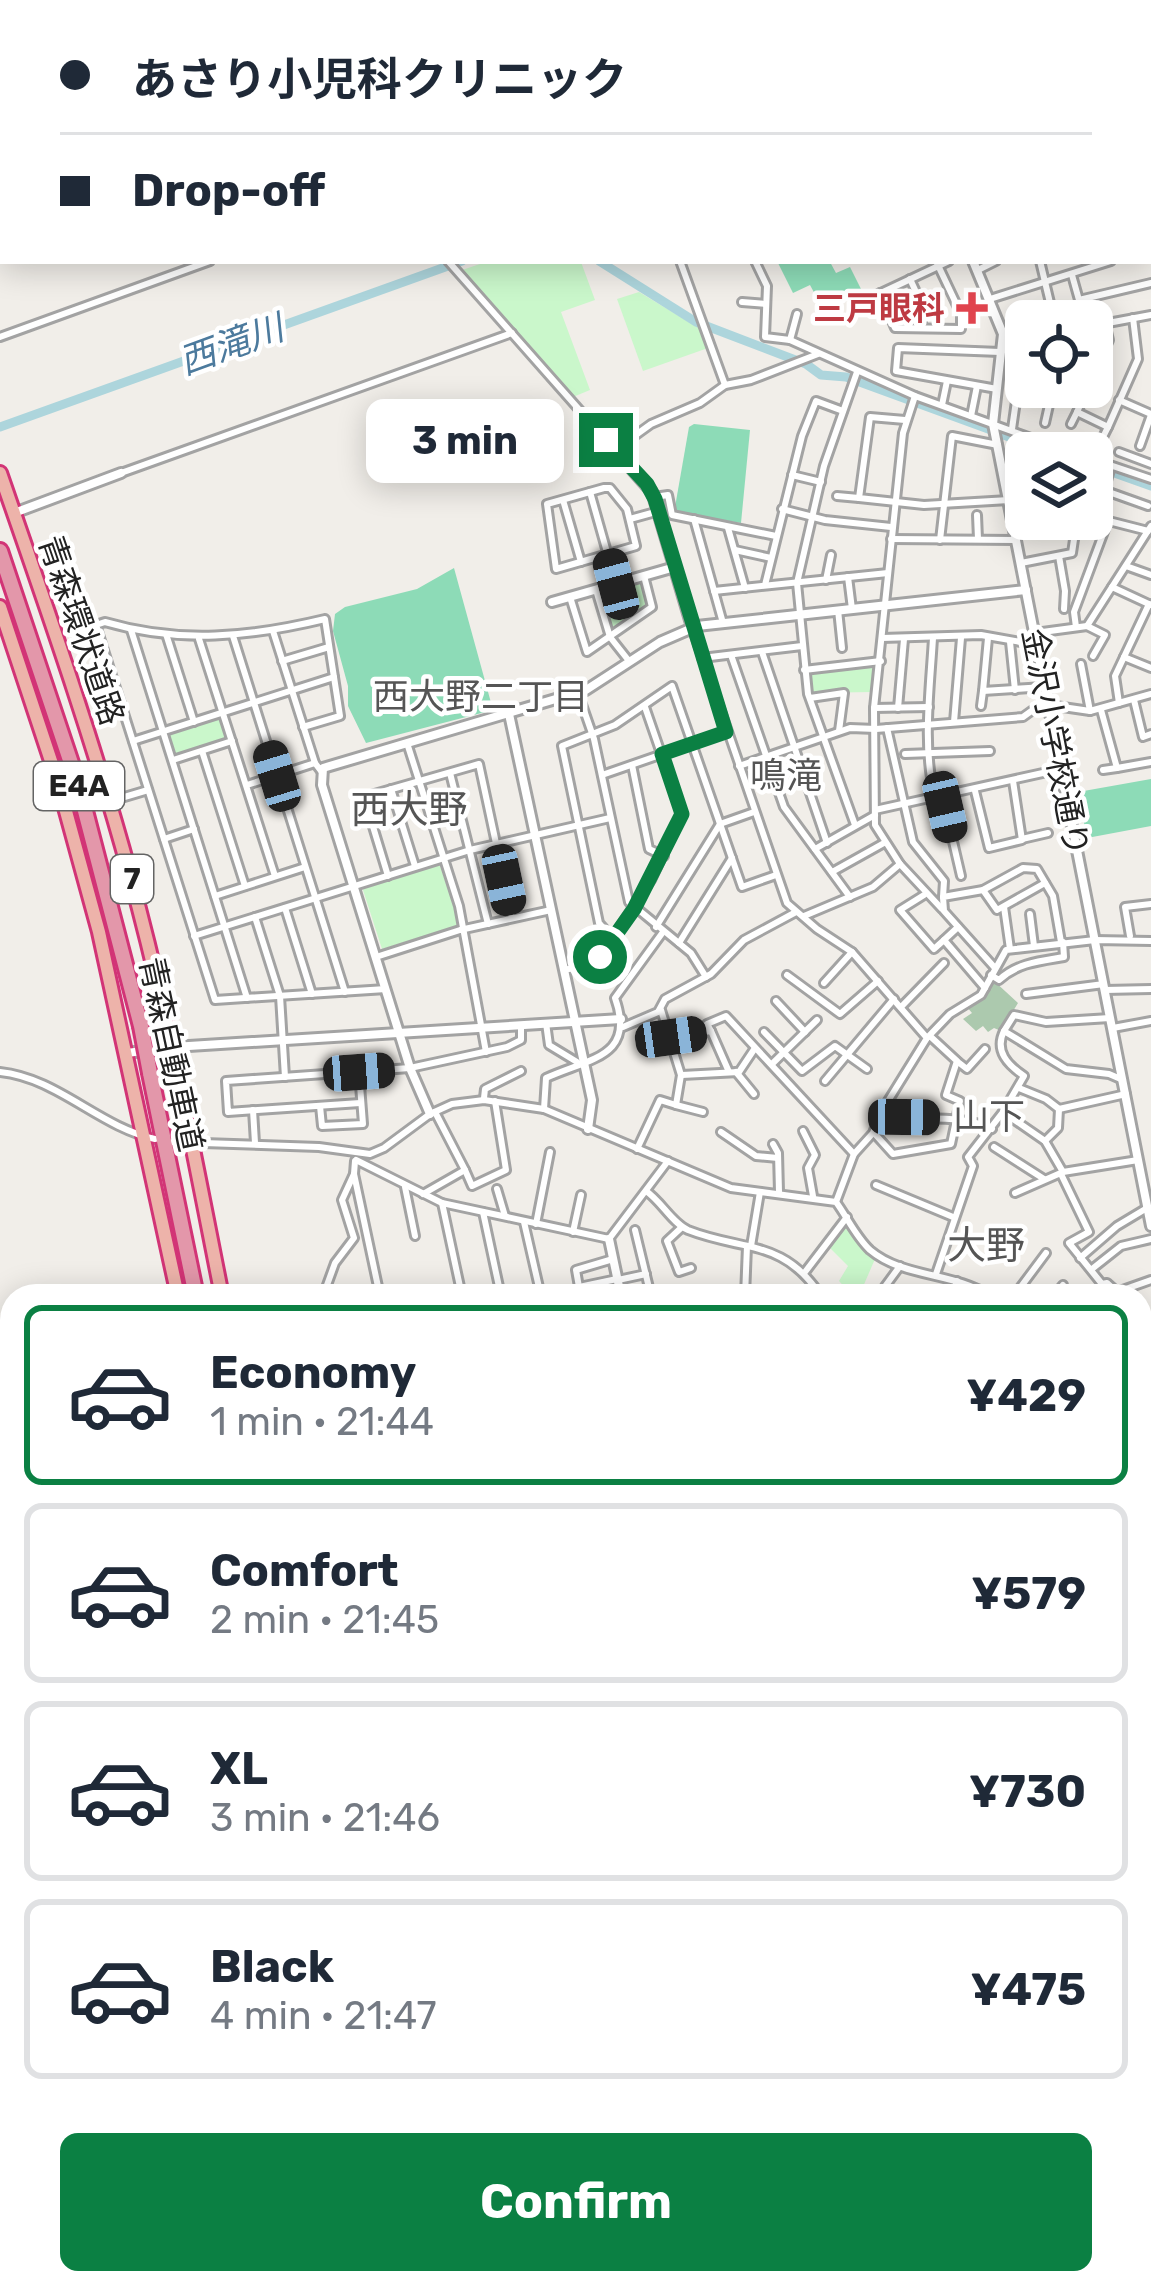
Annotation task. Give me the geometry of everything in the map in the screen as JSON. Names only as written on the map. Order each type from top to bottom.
[{"type":"highway","name":"青森環状道路","points":[[0,473],[7,515],[110,801],[172,1047],[220,1284]]},
{"type":"highway","name":"青森自動車道","points":[[0,550],[78,784],[141,1026],[194,1284]]},
{"type":"highway","name":"7","points":[[0,607],[83,870],[150,1138],[176,1284]]},
{"type":"street","points":[[0,337],[202,264]]},
{"type":"street","points":[[451,264],[654,497],[701,658],[787,903],[852,952],[929,1038],[967,1069],[985,1049]]},
{"type":"street","points":[[681,264],[725,385]]},
{"type":"street","points":[[756,264],[767,286],[765,337],[790,340],[856,378],[914,400],[1016,432]]},
{"type":"street","points":[[866,300],[935,264]]},
{"type":"street","points":[[880,293],[895,328],[962,329],[961,314],[937,264]]},
{"type":"street","points":[[1041,264],[1050,300]]},
{"type":"street","points":[[990,299],[1102,264]]},
{"type":"street","name":"金沢小学校通り","points":[[975,266],[1003,334],[993,424],[1005,480]]},
{"type":"street","points":[[1072,274],[1079,299],[1151,283]]},
{"type":"street","points":[[910,279],[922,305],[922,328]]},
{"type":"street","points":[[742,302],[766,304]]},
{"type":"street","points":[[790,340],[797,314]]},
{"type":"street","points":[[1113,322],[1151,315]]},
{"type":"street","points":[[1106,432],[1138,358],[1133,318]]},
{"type":"street","points":[[7,515],[512,333]]},
{"type":"street","points":[[997,389],[896,371],[898,348],[1003,352]]},
{"type":"street","points":[[608,441],[633,437],[725,385],[818,354]]},
{"type":"street","points":[[855,825],[810,698],[797,583],[821,482],[856,378]]},
{"type":"street","points":[[941,405],[947,381]]},
{"type":"street","points":[[971,416],[977,386]]},
{"type":"street","points":[[914,400],[906,420],[892,526],[874,708],[876,830],[924,895],[944,911],[999,980],[1034,962],[1064,957],[1053,896],[1037,869],[1023,868],[983,890],[943,897]]},
{"type":"street","points":[[1119,400],[1151,414],[1140,446]]},
{"type":"street","points":[[765,585],[782,509],[816,401],[843,411]]},
{"type":"street","points":[[1012,430],[1015,408]]},
{"type":"street","points":[[1045,422],[1048,408]]},
{"type":"street","points":[[1071,424],[1079,408]]},
{"type":"street","points":[[1077,412],[1108,427]]},
{"type":"street","points":[[859,498],[870,417],[906,420]]},
{"type":"street","points":[[940,540],[952,436],[998,445]]},
{"type":"street","points":[[1120,452],[1151,464]]},
{"type":"street","points":[[1113,471],[1151,479]]},
{"type":"street","points":[[792,475],[821,482]]},
{"type":"street","points":[[610,488],[624,504],[636,546],[554,567],[547,506],[590,492],[610,488]]},
{"type":"street","points":[[590,492],[616,584]]},
{"type":"street","points":[[1113,493],[1148,506]]},
{"type":"street","points":[[654,497],[668,495],[672,515],[776,536]]},
{"type":"street","points":[[837,496],[896,502],[1005,500]]},
{"type":"street","points":[[563,500],[581,562]]},
{"type":"street","points":[[782,509],[812,518],[892,526]]},
{"type":"street","points":[[630,519],[658,511]]},
{"type":"street","points":[[977,515],[978,539]]},
{"type":"street","points":[[694,519],[723,623]]},
{"type":"street","points":[[1087,626],[1149,529],[1113,522]]},
{"type":"street","points":[[728,526],[745,588]]},
{"type":"street","points":[[891,539],[1005,540]]},
{"type":"street","name":"金沢小学校通り","points":[[1016,540],[1151,1226]]},
{"type":"street","points":[[1021,563],[1072,553],[1074,540]]},
{"type":"street","points":[[1076,627],[1074,612],[1101,540]]},
{"type":"street","points":[[1142,542],[1151,544]]},
{"type":"street","points":[[734,550],[771,558]]},
{"type":"street","points":[[826,580],[831,555]]},
{"type":"street","points":[[1058,556],[1064,609]]},
{"type":"street","points":[[1126,566],[1151,575]]},
{"type":"street","points":[[552,602],[675,567]]},
{"type":"street","points":[[714,591],[888,572]]},
{"type":"street","points":[[570,597],[585,651],[652,608],[644,576]]},
{"type":"street","points":[[848,577],[852,609]]},
{"type":"street","points":[[1112,587],[1150,605],[1115,676],[1119,703]]},
{"type":"street","points":[[596,590],[610,637],[631,663]]},
{"type":"street","points":[[247,785],[578,693],[692,627],[1026,590]]},
{"type":"street","points":[[838,610],[842,648]]},
{"type":"street","points":[[303,727],[340,716],[325,619],[273,631],[199,639],[105,622],[96,625],[215,1000],[386,989]]},
{"type":"street","points":[[1035,633],[1087,626],[1105,635],[1093,656]]},
{"type":"street","points":[[131,630],[247,998]]},
{"type":"street","points":[[273,631],[410,1069],[472,1186],[506,1170],[495,1101]]},
{"type":"street","points":[[166,634],[194,722]]},
{"type":"street","points":[[233,636],[345,992]]},
{"type":"street","points":[[882,638],[988,638],[1038,645]]},
{"type":"street","points":[[933,638],[928,724],[935,798]]},
{"type":"street","points":[[954,722],[961,638]]},
{"type":"street","points":[[981,706],[988,638]]},
{"type":"street","points":[[199,639],[275,876]]},
{"type":"street","points":[[898,708],[904,639]]},
{"type":"street","points":[[1010,642],[1016,690]]},
{"type":"street","points":[[701,658],[802,646]]},
{"type":"street","points":[[282,661],[329,647]]},
{"type":"street","points":[[762,652],[827,843]]},
{"type":"street","points":[[731,655],[784,807],[850,897]]},
{"type":"street","points":[[1124,657],[1151,668]]},
{"type":"street","points":[[804,670],[880,661]]},
{"type":"street","points":[[1081,664],[1090,711]]},
{"type":"street","points":[[133,741],[334,677]]},
{"type":"street","points":[[613,940],[600,926],[562,746],[645,707],[672,686],[742,887],[777,875]]},
{"type":"street","points":[[983,691],[1045,687]]},
{"type":"street","points":[[578,693],[593,734],[626,892],[634,909],[691,953],[706,977]]},
{"type":"street","points":[[810,698],[844,694],[839,730]]},
{"type":"street","points":[[739,766],[839,730],[1023,717],[1048,702],[1101,710],[1151,694]]},
{"type":"street","points":[[1134,700],[1143,737],[1151,734]]},
{"type":"street","points":[[564,970],[596,962],[613,940],[664,856],[682,814],[645,707]]},
{"type":"street","points":[[874,708],[928,707]]},
{"type":"street","points":[[1101,710],[1117,768]]},
{"type":"street","points":[[509,714],[593,1109],[588,1129]]},
{"type":"street","points":[[887,728],[913,842],[944,881],[944,911]]},
{"type":"street","points":[[602,775],[726,732]]},
{"type":"street","points":[[173,760],[232,741]]},
{"type":"street","points":[[407,742],[464,929],[486,1052]]},
{"type":"street","points":[[202,751],[245,886]]},
{"type":"street","points":[[905,754],[990,751]]},
{"type":"street","points":[[1103,770],[1151,762]]},
{"type":"street","points":[[388,876],[363,799],[479,764],[512,918]]},
{"type":"street","points":[[632,765],[649,849],[664,856]]},
{"type":"street","points":[[815,849],[875,813],[1061,769]]},
{"type":"street","points":[[450,773],[488,924]]},
{"type":"street","points":[[1012,781],[1022,840]]},
{"type":"street","points":[[391,789],[415,867]]},
{"type":"street","points":[[975,789],[989,848],[1048,833]]},
{"type":"street","points":[[110,801],[148,790]]},
{"type":"street","points":[[956,793],[945,807],[961,876]]},
{"type":"street","points":[[544,1108],[544,1082],[613,1047],[622,1023],[615,998],[720,824],[754,812]]},
{"type":"street","points":[[194,936],[470,850],[610,818]]},
{"type":"street","points":[[164,839],[194,830]]},
{"type":"street","points":[[832,872],[884,843]]},
{"type":"street","points":[[679,943],[732,858]]},
{"type":"street","points":[[676,1106],[681,1075],[661,1009],[665,1000],[706,977],[744,940],[873,886],[900,864]]},
{"type":"street","points":[[215,896],[305,867]]},
{"type":"street","points":[[983,890],[997,910],[1046,882]]},
{"type":"street","points":[[924,895],[900,910],[934,949],[958,927]]},
{"type":"street","points":[[1122,895],[1130,938]]},
{"type":"street","points":[[1125,907],[1151,904]]},
{"type":"street","points":[[836,1202],[854,1154],[873,1133],[929,1038],[950,1014],[981,995],[1010,949],[1004,907]]},
{"type":"street","points":[[286,908],[312,994]]},
{"type":"street","points":[[376,957],[464,929],[551,910]]},
{"type":"street","points":[[1030,914],[1034,962]]},
{"type":"street","points":[[255,917],[280,996],[286,1077]]},
{"type":"street","points":[[1010,949],[1130,938],[1151,941]]},
{"type":"street","points":[[944,940],[985,988]]},
{"type":"street","points":[[824,983],[852,952]]},
{"type":"street","points":[[901,1006],[944,962]]},
{"type":"street","points":[[787,975],[840,1013],[878,981]]},
{"type":"street","points":[[1026,994],[1104,987],[1151,989]]},
{"type":"street","points":[[825,1082],[894,999]]},
{"type":"street","points":[[776,1001],[805,1032]]},
{"type":"street","points":[[127,1054],[400,1032],[622,1023],[661,1009]]},
{"type":"street","points":[[936,1274],[953,1217],[970,1183],[973,1166],[968,1157],[1004,1112],[1024,1076],[1004,1058],[1000,1044],[1014,1015],[1046,1022],[1151,1021]]},
{"type":"street","points":[[754,1094],[732,1072],[707,1024],[726,1016],[854,1154]]},
{"type":"street","points":[[771,1065],[817,1020]]},
{"type":"street","points":[[546,1023],[549,1045],[580,1062]]},
{"type":"street","points":[[361,1103],[227,1112],[226,1081],[410,1069],[521,1040],[521,1025]]},
{"type":"street","points":[[671,1037],[711,1031]]},
{"type":"street","points":[[1004,1031],[1066,1069],[1123,1080]]},
{"type":"street","points":[[764,1033],[802,1071],[835,1046],[868,1069]]},
{"type":"street","points":[[681,1075],[732,1072],[755,1048]]},
{"type":"street","points":[[873,1133],[893,1154],[951,1144],[960,1101],[946,1095],[946,1090],[957,1061]]},
{"type":"street","points":[[484,1100],[485,1089],[521,1071]]},
{"type":"street","points":[[0,1072],[40,1081],[107,1123],[150,1138]]},
{"type":"street","points":[[320,1106],[322,1126],[362,1124],[359,1072]]},
{"type":"street","points":[[1018,1088],[1059,1109]]},
{"type":"street","points":[[1059,1109],[1126,1094]]},
{"type":"street","points":[[172,1142],[255,1144],[356,1156],[384,1148],[452,1104],[484,1100],[544,1108],[730,1187],[836,1202],[872,1251],[900,1266],[963,1284]]},
{"type":"street","points":[[637,1149],[660,1100],[703,1112]]},
{"type":"street","points":[[884,1108],[904,1117],[974,1120],[992,1129]]},
{"type":"street","points":[[1045,1142],[1058,1128],[1059,1109]]},
{"type":"street","points":[[253,1110],[255,1144]]},
{"type":"street","points":[[1004,1112],[1045,1142],[1089,1232],[1070,1243],[1102,1284],[1108,1284]]},
{"type":"street","points":[[803,1131],[815,1155],[808,1168],[813,1196]]},
{"type":"street","points":[[721,1132],[755,1156],[778,1158]]},
{"type":"street","points":[[773,1144],[779,1192]]},
{"type":"street","points":[[994,1147],[1044,1179]]},
{"type":"street","points":[[536,1224],[550,1152]]},
{"type":"street","points":[[356,1156],[354,1174],[377,1284]]},
{"type":"street","points":[[356,1156],[442,1203],[609,1239]]},
{"type":"street","points":[[1015,1193],[1062,1173],[1138,1160]]},
{"type":"street","points":[[619,1284],[609,1239],[668,1161]]},
{"type":"street","points":[[423,1194],[465,1170]]},
{"type":"street","points":[[327,1284],[335,1263],[354,1238],[342,1200],[354,1174]]},
{"type":"street","points":[[876,1184],[953,1217]]},
{"type":"street","points":[[405,1185],[415,1236]]},
{"type":"street","points":[[497,1189],[505,1216]]},
{"type":"street","points":[[646,1191],[682,1227],[749,1246],[805,1272],[813,1284]]},
{"type":"street","points":[[746,1284],[760,1192]]},
{"type":"street","points":[[573,1232],[581,1195]]},
{"type":"street","points":[[442,1203],[459,1284]]},
{"type":"street","points":[[1080,1258],[1117,1226],[1148,1208]]},
{"type":"street","points":[[483,1212],[498,1284]]},
{"type":"street","points":[[805,1272],[847,1217]]},
{"type":"street","points":[[524,1222],[538,1284]]},
{"type":"street","points":[[682,1227],[668,1241],[679,1272],[691,1268]]},
{"type":"street","points":[[635,1230],[648,1284]]},
{"type":"street","points":[[1090,1270],[1121,1246],[1151,1239]]},
{"type":"street","points":[[1023,1284],[1046,1253]]},
{"type":"street","points":[[578,1284],[576,1270],[613,1259]]},
{"type":"street","points":[[887,1284],[900,1266]]},
{"type":"street","points":[[603,1284],[646,1274]]},
{"type":"green space","points":[[480,264],[582,264],[595,300],[561,312],[590,390],[573,397],[462,270]]},
{"type":"green space","points":[[778,264],[831,264],[836,273],[850,267],[863,293],[824,311],[810,285],[793,293]]},
{"type":"green space","points":[[639,292],[702,330],[708,348],[643,371],[617,299]]},
{"type":"green space","points":[[689,427],[750,430],[741,523],[679,513],[675,507]]},
{"type":"green space","points":[[454,568],[493,710],[366,743],[348,706],[348,686],[333,631],[335,614],[345,607],[417,589]]},
{"type":"green space","points":[[640,582],[647,606],[611,628],[603,593]]},
{"type":"green space","points":[[874,665],[873,692],[812,693],[809,672]]},
{"type":"green space","points":[[219,717],[226,740],[174,755],[169,733]]},
{"type":"green space","points":[[1151,779],[1151,826],[1087,838],[1078,792]]},
{"type":"green space","points":[[439,863],[460,925],[382,949],[365,886]]},
{"type":"green space","points":[[993,980],[1018,1003],[1001,1031],[988,1032],[983,1026],[976,1031],[963,1019],[972,1013],[967,1007],[985,995]]},
{"type":"green space","points":[[846,1225],[875,1259],[864,1284],[842,1284],[839,1281],[848,1266],[830,1248]]},
{"type":"waterway","name":"西滝川","points":[[0,427],[454,264]]},
{"type":"waterway","name":"西滝川","points":[[604,264],[696,322],[806,364],[821,375],[846,377],[991,430]]},
{"type":"waterway","name":"西滝川","points":[[1001,434],[1005,435]]},
{"type":"waterway","name":"西滝川","points":[[1113,472],[1151,486]]},
{"type":"place","name":"三戸眼科","points":[[972,308]]},
{"type":"district","name":"西大野二丁目","points":[[481,696]]},
{"type":"district","name":"鳴滝","points":[[786,775]]},
{"type":"district","name":"西大野","points":[[409,809]]},
{"type":"district","name":"山下","points":[[989,1116]]},
{"type":"district","name":"大野","points":[[986,1245]]},
{"type":"route","points":[[600,957],[634,909],[682,814],[662,754],[726,732],[655,499],[606,440]]}]
